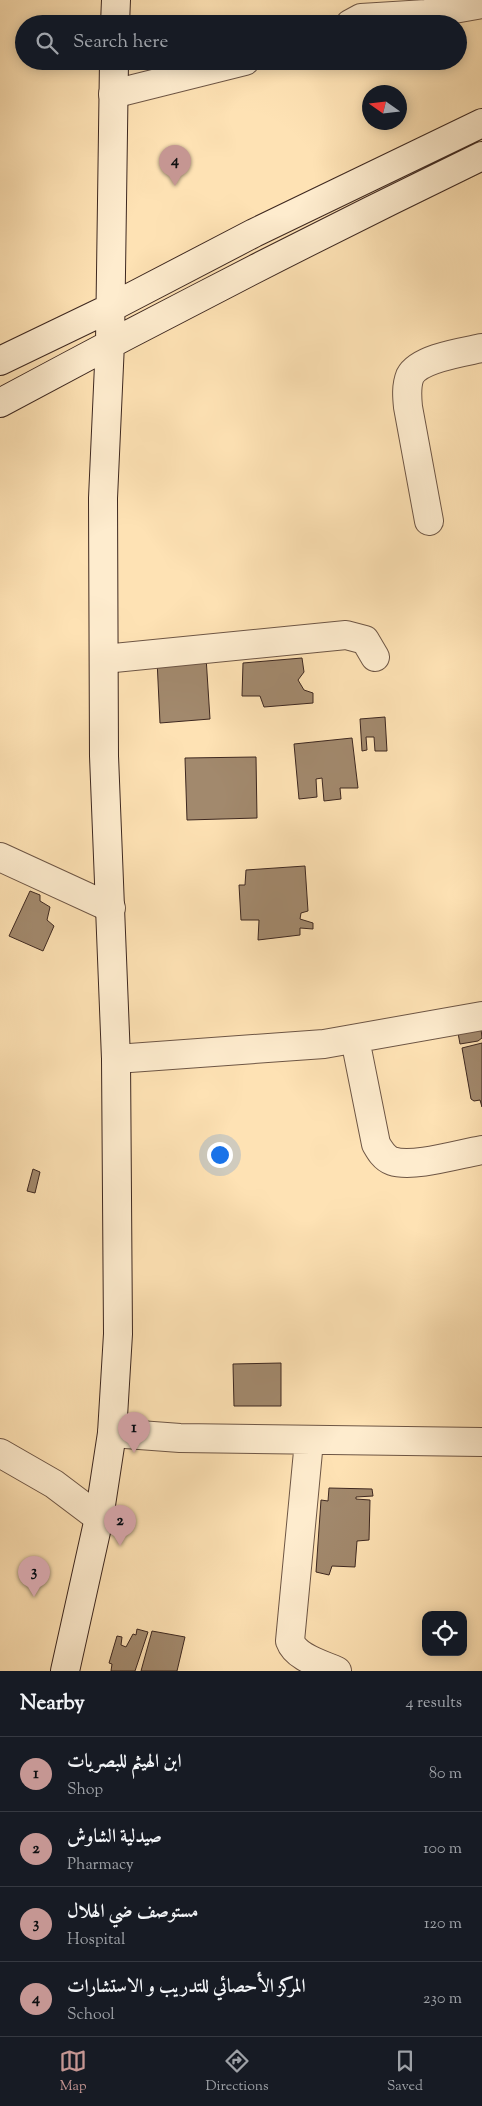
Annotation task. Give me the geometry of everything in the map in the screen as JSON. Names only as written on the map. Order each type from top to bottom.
[{"type":"street","points":[[115,15],[116,0]]},
{"type":"street","points":[[419,15],[482,4]]},
{"type":"street","points":[[65,1671],[99,1518],[112,1432],[118,1334],[116,1059],[104,756],[103,498],[110,343],[114,70]]},
{"type":"street","points":[[113,94],[209,70]]},
{"type":"street","points":[[0,361],[110,308],[254,233],[482,123]]},
{"type":"street","points":[[0,403],[110,343],[382,204],[482,156]]},
{"type":"street","points":[[429,521],[408,408],[407,390],[410,376],[419,365],[482,348]]},
{"type":"street","points":[[104,659],[346,635],[365,640],[375,657]]},
{"type":"street","points":[[0,857],[111,908]]},
{"type":"street","points":[[116,1059],[297,1047],[355,1039],[482,1016]]},
{"type":"street","points":[[355,1039],[376,1144],[385,1156],[398,1162],[411,1162],[482,1150]]},
{"type":"street","points":[[112,1432],[180,1438],[482,1442]]},
{"type":"street","points":[[309,1441],[290,1642],[293,1649],[302,1655],[337,1671]]},
{"type":"street","points":[[0,1453],[54,1484],[99,1518]]},
{"type":"building","points":[[206,657],[210,719],[160,723],[157,660]]},
{"type":"building","points":[[302,658],[304,672],[298,680],[304,690],[313,693],[313,703],[264,707],[260,696],[242,696],[243,663]]},
{"type":"building","points":[[385,717],[387,751],[375,751],[374,737],[366,737],[367,750],[362,751],[360,719]]},
{"type":"building","points":[[352,738],[358,788],[340,788],[341,799],[324,801],[322,778],[316,779],[317,797],[299,799],[294,744]]},
{"type":"building","points":[[256,757],[257,818],[187,820],[185,758]]},
{"type":"building","points":[[305,866],[308,911],[301,913],[300,919],[313,923],[313,929],[300,928],[300,935],[258,940],[259,920],[241,920],[239,885],[245,885],[246,870]]},
{"type":"building","points":[[30,891],[40,895],[40,901],[50,907],[47,920],[54,926],[43,951],[9,936]]},
{"type":"building","points":[[480,1019],[482,1038],[478,1041],[460,1044],[456,1022]]},
{"type":"building","points":[[482,1043],[482,1107],[480,1100],[474,1101],[471,1099],[462,1048]]},
{"type":"building","points":[[33,1169],[40,1172],[35,1193],[27,1191]]},
{"type":"building","points":[[281,1363],[281,1406],[234,1406],[233,1364]]},
{"type":"building","points":[[329,1488],[372,1489],[373,1496],[356,1497],[356,1499],[370,1500],[369,1540],[357,1541],[355,1567],[332,1566],[329,1575],[316,1572],[321,1500],[328,1501]]},
{"type":"building","points":[[137,1629],[148,1632],[135,1671],[111,1671],[112,1664],[109,1663],[117,1636],[122,1637],[121,1645],[126,1647],[133,1634],[136,1635]]},
{"type":"building","points":[[152,1631],[185,1637],[177,1671],[141,1671]]},
{"type":"place","name":"المركز الأحصائي للتدريب و الاستشارات","points":[[175,186]]},
{"type":"place","name":"ابن الهيثم للبصريات","points":[[134,1453]]},
{"type":"place","name":"صيدلية الشاوش","points":[[120,1546]]},
{"type":"place","name":"مستوصف ضي الهلال","points":[[34,1597]]}]
